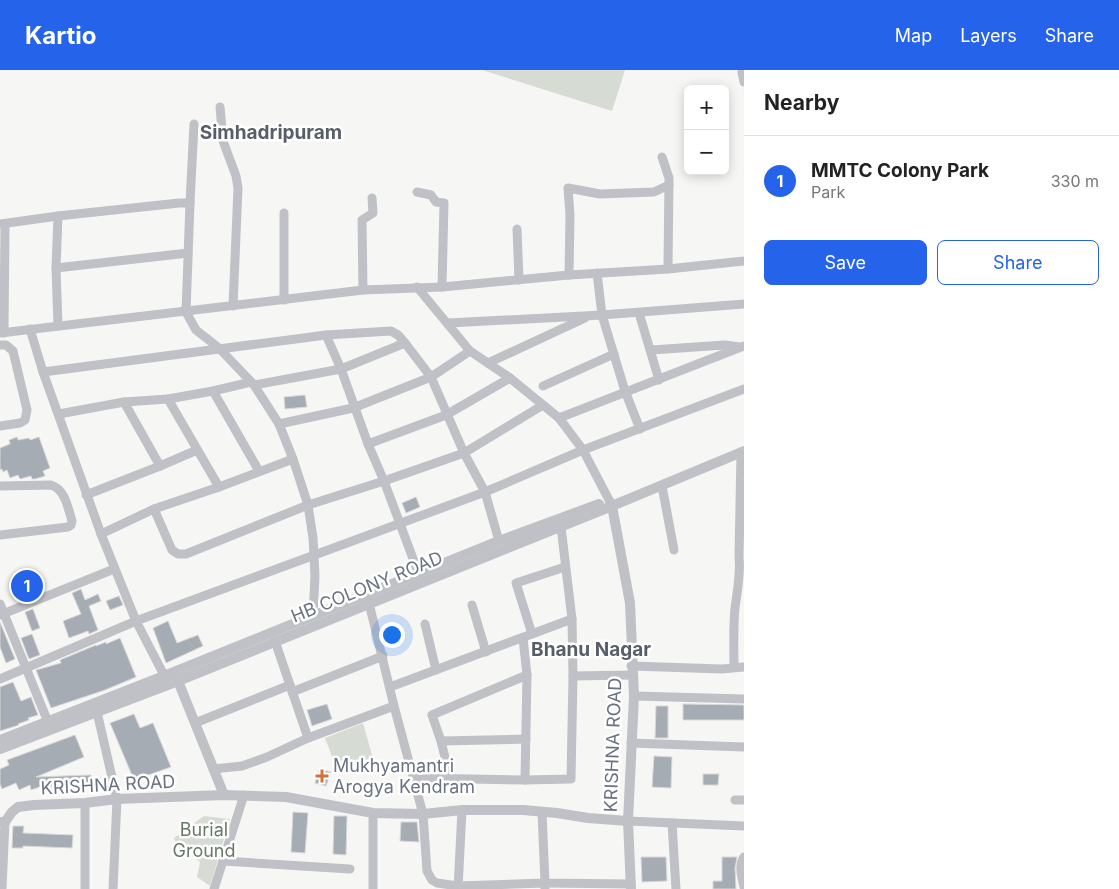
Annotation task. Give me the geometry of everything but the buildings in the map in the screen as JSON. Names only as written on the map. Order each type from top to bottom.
[{"type":"street","points":[[742,71],[744,82]]},
{"type":"street","points":[[220,107],[223,140],[236,176],[238,188],[234,306]]},
{"type":"street","points":[[194,124],[186,312],[196,330],[219,348],[252,383],[280,424],[308,505],[313,538],[315,576],[313,616]]},
{"type":"street","points":[[662,157],[669,178],[668,269]]},
{"type":"street","points":[[569,275],[568,188],[600,194],[654,192],[669,184]]},
{"type":"street","points":[[417,192],[431,195],[436,202],[444,203],[442,287]]},
{"type":"street","points":[[363,290],[362,220],[373,213],[372,198]]},
{"type":"street","points":[[190,203],[58,216],[3,224],[2,333],[363,290],[442,287],[744,261]]},
{"type":"street","points":[[284,212],[284,300]]},
{"type":"street","points":[[58,216],[56,268],[58,326]]},
{"type":"street","points":[[517,228],[519,280]]},
{"type":"street","points":[[56,268],[188,253]]},
{"type":"street","points":[[597,273],[602,316],[625,392],[640,429]]},
{"type":"street","points":[[417,287],[470,351],[510,378],[559,418],[583,450],[611,503]]},
{"type":"street","points":[[448,323],[602,316],[744,304]]},
{"type":"street","points":[[639,313],[659,380]]},
{"type":"street","points":[[488,364],[589,316]]},
{"type":"street","points":[[30,330],[86,495],[114,569],[136,621],[194,723],[224,795]]},
{"type":"street","points":[[43,372],[326,335],[391,331],[398,335],[431,377],[446,415],[485,492],[499,542]]},
{"type":"street","points":[[326,335],[341,369],[353,408],[384,481],[420,578],[499,542],[611,503],[743,449],[739,558],[741,568],[738,576],[734,620],[734,667]]},
{"type":"street","points":[[59,414],[124,402],[168,399],[341,369],[405,344]]},
{"type":"street","points":[[0,345],[6,345],[12,351],[27,416],[20,423],[0,426]]},
{"type":"street","points":[[650,350],[725,345],[741,347]]},
{"type":"street","points":[[559,418],[741,347]]},
{"type":"street","points":[[280,424],[353,408],[431,377],[470,351]]},
{"type":"street","points":[[543,386],[614,354]]},
{"type":"street","points":[[368,444],[446,415],[510,378]]},
{"type":"street","points":[[0,679],[136,621],[485,492],[583,450],[744,389]]},
{"type":"street","points":[[213,391],[259,471]]},
{"type":"street","points":[[168,399],[219,487]]},
{"type":"street","points":[[124,402],[160,466]]},
{"type":"street","points":[[154,509],[172,550],[178,554],[186,554],[308,505],[464,453],[543,406]]},
{"type":"street","name":"HB COLONY ROAD","points":[[0,749],[49,725],[97,712],[170,681],[275,641],[420,578],[560,527],[611,503],[662,486],[743,449]]},
{"type":"street","points":[[86,495],[197,450]]},
{"type":"street","points":[[101,534],[154,509],[293,459]]},
{"type":"street","points":[[0,486],[51,485],[58,487],[62,492],[72,521],[68,528],[0,535]]},
{"type":"street","points":[[662,486],[674,550]]},
{"type":"street","name":"KRISHNA ROAD","points":[[3,822],[18,807],[117,799],[224,795],[286,797],[373,813],[423,814],[462,810],[542,812],[628,821],[634,696],[630,604],[611,503]]},
{"type":"street","points":[[413,778],[571,779],[572,619],[560,527]]},
{"type":"street","points":[[532,634],[516,583],[566,567]]},
{"type":"street","points":[[2,614],[114,569]]},
{"type":"street","points":[[0,740],[49,725],[170,681],[313,616],[368,599],[423,814],[427,871],[432,880],[437,883],[458,887],[631,886],[628,821],[744,826]]},
{"type":"street","points":[[0,604],[2,614],[27,668],[49,725]]},
{"type":"street","points":[[472,605],[486,652]]},
{"type":"street","points":[[390,687],[572,619]]},
{"type":"street","points":[[425,624],[436,670]]},
{"type":"street","points":[[523,638],[527,675],[525,780]]},
{"type":"street","points":[[275,641],[308,738]]},
{"type":"street","points":[[194,723],[383,656]]},
{"type":"street","points":[[572,676],[632,670],[744,667]]},
{"type":"street","points":[[450,778],[441,741],[432,715],[527,675]]},
{"type":"street","points":[[634,696],[744,700]]},
{"type":"street","points":[[213,768],[242,766],[308,738],[394,706]]},
{"type":"street","points":[[97,712],[117,799],[114,889]]},
{"type":"street","points":[[441,741],[526,739]]},
{"type":"street","points":[[631,743],[744,747]]},
{"type":"street","points":[[214,889],[244,795]]},
{"type":"street","points":[[85,803],[85,889]]},
{"type":"street","points":[[458,887],[462,810]]},
{"type":"street","points":[[542,812],[545,886]]},
{"type":"street","points":[[373,813],[373,889]]},
{"type":"street","points":[[2,889],[3,822]]},
{"type":"street","points":[[672,823],[676,889]]},
{"type":"street","points":[[744,857],[741,860],[740,866],[744,887]]},
{"type":"street","points":[[223,861],[350,869]]},
{"type":"green space","points":[[482,70],[625,70],[612,111]]},
{"type":"green space","points":[[363,723],[374,762],[338,772],[325,738]]},
{"type":"green space","name":"Burial Ground","points":[[204,816],[230,819],[210,886],[197,877],[200,862],[177,846],[174,838]]},
{"type":"place","name":"MMTC Colony Park","points":[[27,586]]},
{"type":"place","name":"Mukhyamantri Arogya Kendram","points":[[322,776]]},
{"type":"district","name":"Simhadripuram","points":[[271,132]]},
{"type":"district","name":"Bhanu Nagar","points":[[591,649]]}]
